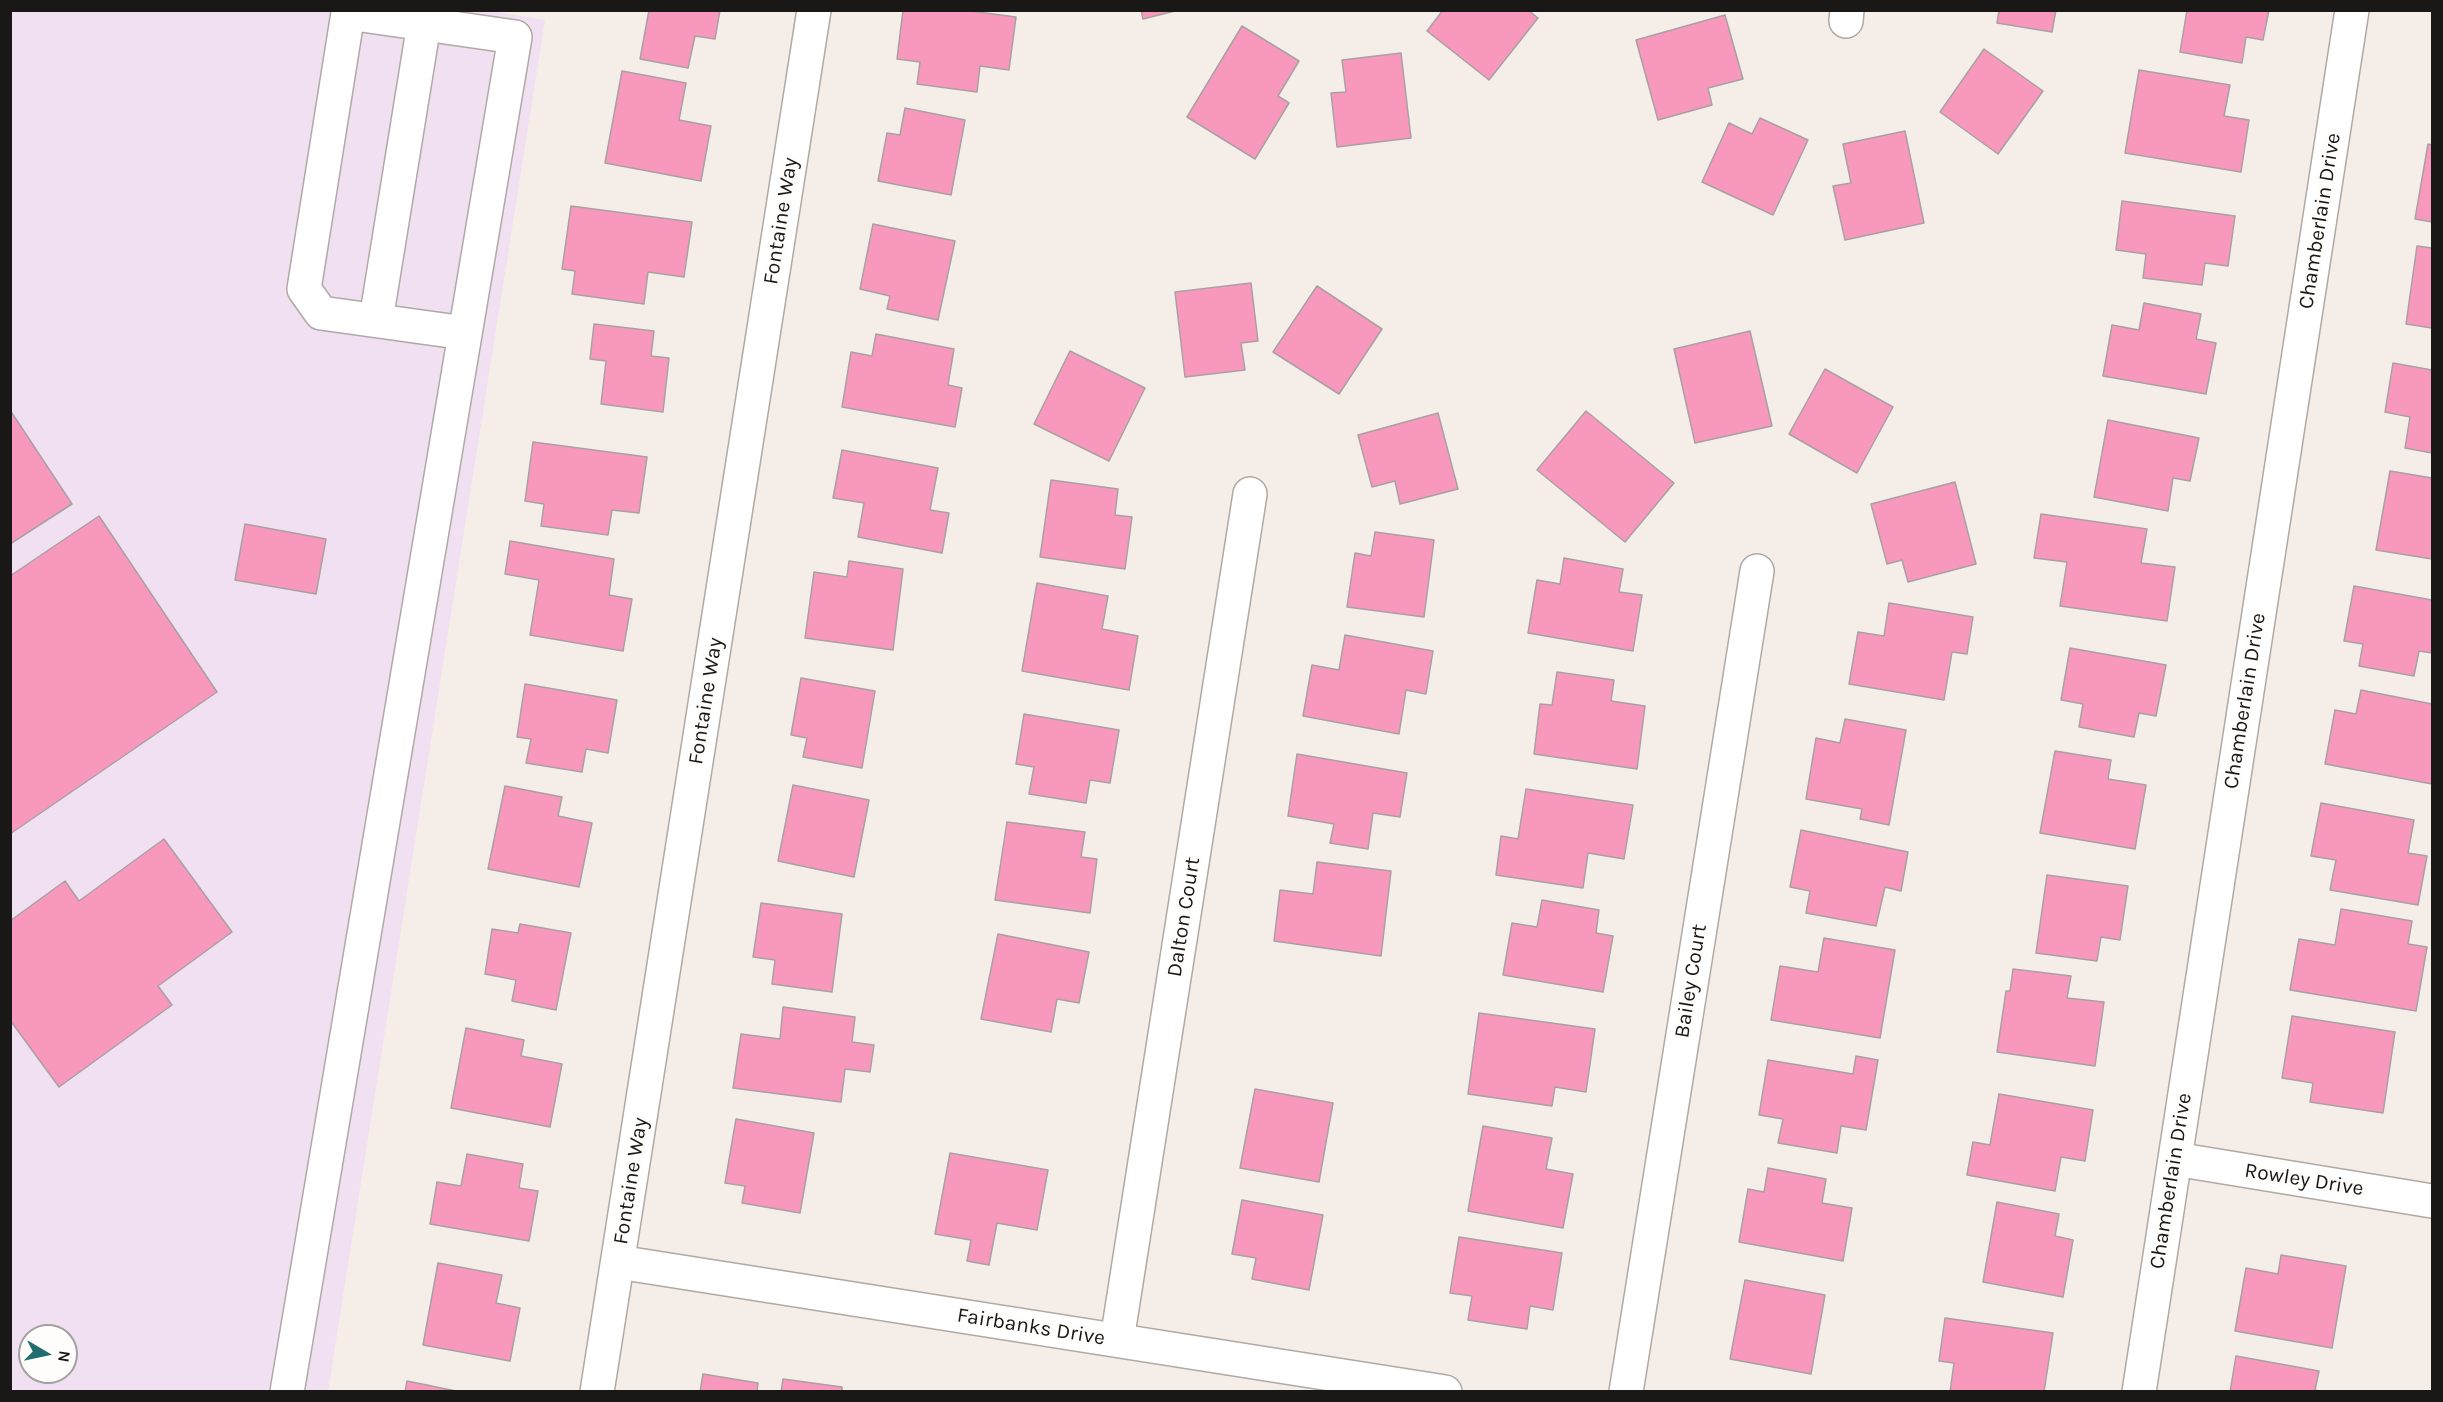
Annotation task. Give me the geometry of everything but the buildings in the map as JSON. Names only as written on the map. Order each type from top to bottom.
[{"type":"street","name":"Fontaine Way","points":[[597,1392],[814,10]]},
{"type":"street","name":"Chamberlain Drive","points":[[2139,1392],[2352,10]]},
{"type":"street","points":[[286,1392],[465,333],[515,37],[348,13],[304,289],[321,313],[465,333]]},
{"type":"street","points":[[376,320],[424,24]]},
{"type":"street","name":"Dalton Court","points":[[1118,1340],[1250,494]]},
{"type":"street","name":"Bailey Court","points":[[1626,1392],[1757,571]]},
{"type":"street","name":"Rowley Drive","points":[[2175,1159],[2433,1201]]},
{"type":"street","name":"Fairbanks Drive","points":[[618,1262],[1445,1392]]},
{"type":"shaded area","points":[[485,10],[545,20],[328,1391],[11,1391],[10,11]]}]
